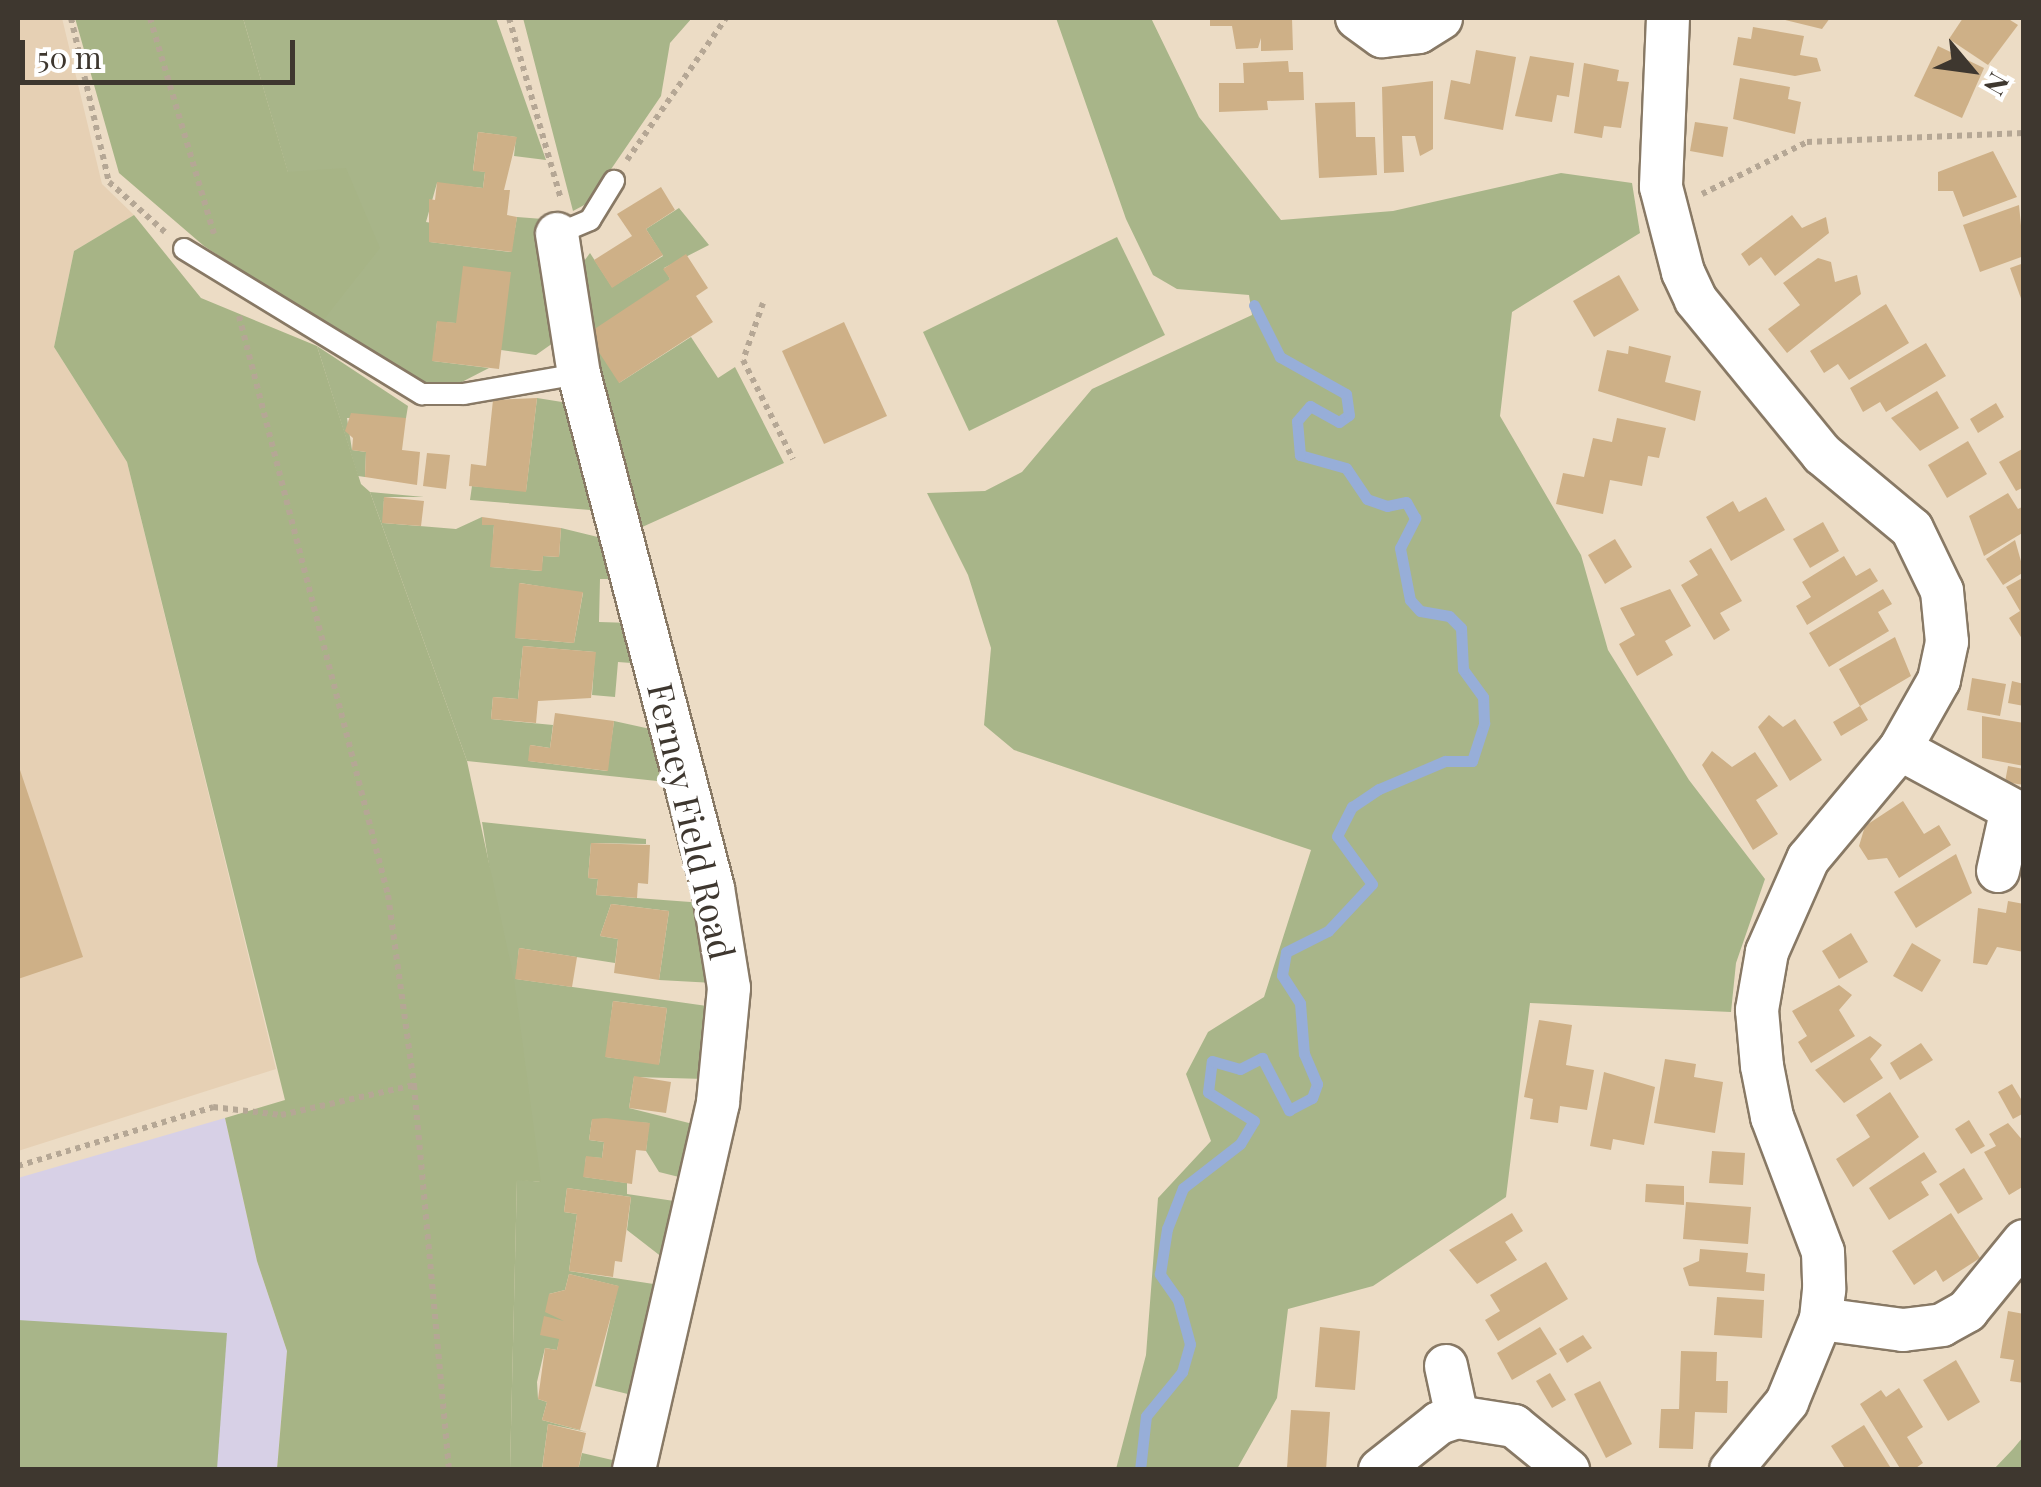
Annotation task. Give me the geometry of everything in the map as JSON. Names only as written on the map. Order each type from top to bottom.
[{"type":"street","points":[[1368,41],[1419,32],[1441,18]]},
{"type":"street","points":[[1668,18],[1664,211],[1696,300],[1822,454],[1912,529],[1927,551],[1942,591],[1948,642],[1939,680],[1900,748],[1808,859],[1786,898],[1767,952],[1756,1010],[1772,1118],[1823,1252],[1821,1319],[1786,1402],[1732,1470]]},
{"type":"street","name":"Ferney Field Road","points":[[557,234],[579,374],[713,888],[730,988],[712,1134],[634,1470]]},
{"type":"street","points":[[1900,748],[2018,814],[1998,872]]},
{"type":"street","points":[[1821,1319],[1902,1330],[1942,1325],[1968,1312],[2024,1241]]},
{"type":"street","points":[[1446,1366],[1457,1418]]},
{"type":"street","points":[[1380,1470],[1438,1423],[1457,1418],[1514,1426],[1568,1470]]},
{"type":"lane","points":[[557,234],[590,220],[614,181]]},
{"type":"lane","points":[[184,248],[228,280],[422,394],[464,394],[579,374]]},
{"type":"path","points":[[70,18],[109,182],[184,248]]},
{"type":"path","points":[[150,18],[276,440],[388,895],[414,1085],[449,1470]]},
{"type":"path","points":[[509,18],[566,214],[557,234]]},
{"type":"path","points":[[614,181],[726,18]]},
{"type":"path","points":[[1664,211],[1807,142],[2024,132]]},
{"type":"path","points":[[763,303],[743,360],[793,459]]},
{"type":"path","points":[[18,1166],[212,1107],[281,1115],[414,1085]]},
{"type":"shaded area","points":[[18,18],[62,18],[102,184],[134,215],[74,251],[54,347],[127,462],[276,1069],[18,1151]]},
{"type":"shaded area","points":[[225,1118],[257,1261],[287,1351],[277,1469],[18,1470],[18,1178]]},
{"type":"green space","points":[[75,18],[243,18],[288,172],[346,168],[380,248],[321,323],[204,246],[119,173]]},
{"type":"green space","points":[[243,18],[496,18],[546,160],[514,156],[516,137],[478,132],[473,170],[485,172],[483,188],[437,183],[426,222],[432,223],[430,242],[511,252],[517,217],[543,219],[553,343],[536,355],[501,350],[456,323],[437,322],[433,361],[489,368],[456,385],[426,383],[321,323],[288,173]]},
{"type":"green space","points":[[523,18],[692,18],[670,43],[661,96],[588,203],[573,211]]},
{"type":"green space","points":[[1056,18],[1151,18],[1199,117],[1281,220],[1393,211],[1561,173],[1632,183],[1640,233],[1512,312],[1500,416],[1581,555],[1608,650],[1689,780],[1765,879],[1736,963],[1731,1012],[1530,1003],[1506,1197],[1373,1286],[1288,1309],[1277,1398],[1237,1469],[1116,1469],[1146,1355],[1158,1198],[1211,1141],[1186,1074],[1208,1032],[1264,997],[1311,850],[1014,750],[984,725],[991,648],[968,575],[927,493],[985,491],[1022,472],[1092,389],[1252,315],[1249,295],[1177,289],[1153,275],[1126,219]]},
{"type":"green space","points":[[679,208],[709,245],[664,268],[670,279],[619,383],[691,337],[718,378],[735,367],[784,463],[640,528],[587,334],[579,268],[590,253],[612,287],[663,256],[646,229]]},
{"type":"green space","points":[[134,215],[201,298],[317,346],[361,484],[370,492],[467,761],[514,979],[541,1182],[517,1180],[510,1469],[277,1469],[287,1351],[257,1261],[225,1118],[285,1100],[127,462],[54,347],[74,251]]},
{"type":"green space","points":[[1117,237],[1165,335],[969,431],[923,332]]},
{"type":"green space","points":[[317,346],[408,406],[406,418],[347,418],[352,450],[366,452],[365,477],[358,476]]},
{"type":"green space","points":[[537,398],[562,402],[578,422],[602,511],[470,500],[472,486],[526,491]]},
{"type":"green space","points":[[370,492],[424,497],[384,497],[383,523],[456,529],[482,517],[482,524],[494,525],[491,567],[541,571],[543,556],[559,557],[561,528],[610,540],[620,579],[600,579],[599,622],[632,623],[645,664],[618,662],[615,697],[592,695],[595,652],[523,646],[518,699],[493,697],[491,719],[553,725],[550,748],[530,745],[529,761],[607,771],[614,721],[664,732],[676,783],[467,761]],"holes":[[[520,583],[583,593],[574,643],[516,638]]]},
{"type":"green space","points":[[482,822],[646,839],[646,844],[591,843],[588,878],[598,879],[596,895],[704,903],[714,983],[659,980],[669,911],[611,904],[600,936],[618,939],[615,963],[519,948],[516,979],[714,1007],[705,1079],[634,1077],[629,1108],[697,1125],[687,1179],[659,1172],[646,1151],[649,1123],[592,1120],[589,1140],[604,1142],[602,1158],[586,1157],[584,1177],[627,1183],[627,1194],[681,1202],[667,1261],[627,1230],[631,1197],[567,1188],[564,1212],[577,1214],[569,1271],[660,1285],[636,1396],[595,1386],[618,1286],[569,1274],[565,1290],[549,1294],[565,1318],[557,1350],[545,1348],[537,1382],[538,1399],[547,1402],[542,1420],[587,1432],[548,1424],[542,1469],[510,1469],[517,1179],[540,1182]],"holes":[[[613,1001],[667,1008],[659,1064],[606,1057]]]},
{"type":"green space","points":[[18,1320],[227,1333],[217,1469],[18,1469]]},
{"type":"green space","points":[[2023,1437],[2023,1469],[1994,1469],[2013,1449]]},
{"type":"green space","points":[[582,1453],[621,1462],[619,1469],[578,1470]]},
{"type":"building","points":[[1210,18],[1292,18],[1293,50],[1261,51],[1261,38],[1258,48],[1236,49],[1232,26],[1210,26]]},
{"type":"building","points":[[1777,18],[1830,18],[1822,29]]},
{"type":"building","points":[[1963,18],[2007,18],[2018,25],[1988,65],[1949,39]]},
{"type":"building","points":[[1753,27],[1804,36],[1800,55],[1817,58],[1821,71],[1795,76],[1733,65],[1738,37],[1751,39]]},
{"type":"building","points":[[1938,46],[1984,68],[1962,118],[1914,96]]},
{"type":"building","points":[[1476,50],[1516,57],[1503,130],[1444,119],[1451,80],[1470,84]]},
{"type":"building","points":[[1530,56],[1574,63],[1569,97],[1557,95],[1552,122],[1515,116]]},
{"type":"building","points":[[1288,61],[1289,72],[1303,72],[1304,100],[1267,101],[1268,110],[1219,112],[1219,83],[1244,83],[1243,63]]},
{"type":"building","points":[[1584,63],[1619,70],[1617,81],[1629,82],[1621,128],[1604,126],[1602,138],[1574,133]]},
{"type":"building","points":[[1740,78],[1790,87],[1788,99],[1801,102],[1795,134],[1733,119]]},
{"type":"building","points":[[1433,81],[1433,149],[1420,156],[1415,136],[1402,136],[1404,172],[1384,173],[1382,87]]},
{"type":"building","points":[[1355,102],[1356,137],[1375,137],[1377,175],[1319,178],[1315,103]]},
{"type":"building","points":[[1695,122],[1728,127],[1723,157],[1690,151]]},
{"type":"building","points":[[478,132],[517,137],[504,190],[510,190],[507,215],[517,217],[512,252],[429,242],[429,199],[435,200],[437,182],[483,188],[485,172],[473,171]]},
{"type":"building","points":[[1993,151],[2017,197],[1963,217],[1953,191],[1938,191],[1938,172]]},
{"type":"building","points":[[661,187],[675,210],[646,229],[663,255],[612,288],[594,260],[632,236],[617,214]]},
{"type":"building","points":[[2019,205],[2024,256],[1980,272],[1963,225]]},
{"type":"building","points":[[1792,215],[1802,228],[1826,217],[1829,233],[1775,276],[1761,257],[1749,266],[1741,254]]},
{"type":"building","points":[[686,254],[708,288],[696,296],[713,322],[619,383],[587,334],[670,279],[663,269]]},
{"type":"building","points":[[1818,258],[1831,262],[1835,282],[1857,275],[1861,294],[1787,353],[1768,329],[1800,305],[1783,283]]},
{"type":"building","points":[[2024,263],[2024,304],[2023,304],[2010,268]]},
{"type":"building","points":[[463,266],[511,272],[499,369],[432,361],[437,321],[456,323]]},
{"type":"building","points":[[1619,275],[1639,310],[1594,337],[1573,301]]},
{"type":"building","points":[[1886,304],[1909,343],[1849,380],[1838,364],[1824,373],[1810,351]]},
{"type":"building","points":[[844,322],[887,416],[824,444],[782,351]]},
{"type":"building","points":[[1926,343],[1946,376],[1886,412],[1880,402],[1863,412],[1850,388]]},
{"type":"building","points":[[1629,346],[1671,356],[1665,382],[1701,391],[1695,421],[1598,391],[1607,350],[1628,354]]},
{"type":"building","points":[[1937,391],[1959,428],[1920,451],[1891,418]]},
{"type":"building","points":[[537,398],[526,492],[469,486],[471,464],[486,466],[493,400]]},
{"type":"building","points":[[1996,403],[2004,417],[1978,433],[1970,419]]},
{"type":"building","points":[[351,413],[406,418],[402,450],[420,452],[417,485],[365,477],[366,452],[352,450],[353,438],[345,431]]},
{"type":"building","points":[[1617,418],[1666,428],[1659,458],[1648,456],[1642,486],[1610,480],[1603,514],[1556,504],[1563,473],[1584,477],[1593,438],[1612,442]]},
{"type":"building","points":[[1968,441],[1987,474],[1947,498],[1928,465]]},
{"type":"building","points":[[2024,448],[2024,487],[2016,491],[1999,462]]},
{"type":"building","points":[[427,453],[450,455],[446,489],[423,486]]},
{"type":"building","points":[[2008,493],[2018,509],[2024,506],[2024,532],[1984,556],[1969,516]]},
{"type":"building","points":[[384,497],[424,501],[421,526],[382,523]]},
{"type":"building","points":[[1766,497],[1785,530],[1731,561],[1706,517],[1733,501],[1739,512]]},
{"type":"building","points":[[482,517],[561,528],[559,557],[543,556],[542,571],[490,567],[494,525],[482,525]]},
{"type":"building","points":[[1823,522],[1839,551],[1810,568],[1793,539]]},
{"type":"building","points":[[1615,539],[1632,567],[1605,584],[1588,555]]},
{"type":"building","points":[[2015,540],[2024,572],[2003,585],[1986,559]]},
{"type":"building","points":[[1711,548],[1742,601],[1720,613],[1730,630],[1714,640],[1681,585],[1698,575],[1689,561]]},
{"type":"building","points":[[1844,556],[1856,576],[1870,568],[1878,581],[1807,625],[1796,606],[1811,597],[1802,582]]},
{"type":"building","points":[[2024,577],[2024,642],[2009,618],[2020,611],[2006,587]]},
{"type":"building","points":[[519,583],[583,592],[574,643],[515,638]]},
{"type":"building","points":[[1670,589],[1691,626],[1665,641],[1673,655],[1637,676],[1619,644],[1635,635],[1620,608]]},
{"type":"building","points":[[1883,589],[1892,604],[1878,612],[1889,631],[1829,667],[1809,633]]},
{"type":"building","points":[[1895,637],[1911,676],[1860,706],[1839,669]]},
{"type":"building","points":[[523,646],[596,652],[591,698],[538,701],[536,723],[491,719],[493,697],[518,699]]},
{"type":"building","points":[[1972,678],[2006,684],[2000,716],[1967,710]]},
{"type":"building","points":[[2012,681],[2024,684],[2024,706],[2008,703]]},
{"type":"building","points":[[1860,706],[1868,720],[1841,736],[1833,722]]},
{"type":"building","points":[[555,713],[614,721],[608,771],[528,761],[530,745],[550,748]]},
{"type":"building","points":[[1769,715],[1783,727],[1795,719],[1822,760],[1790,781],[1758,727]]},
{"type":"building","points":[[1982,716],[2024,723],[2024,766],[1982,758]]},
{"type":"building","points":[[1712,751],[1732,767],[1755,752],[1778,786],[1756,800],[1778,834],[1753,850],[1702,765]]},
{"type":"building","points":[[18,764],[83,957],[18,979]]},
{"type":"building","points":[[2008,766],[2024,769],[2024,785],[2005,782]]},
{"type":"building","points":[[1903,801],[1924,834],[1939,825],[1951,845],[1899,878],[1887,858],[1868,860],[1859,846],[1865,826]]},
{"type":"building","points":[[591,843],[650,845],[648,884],[638,883],[637,898],[596,895],[598,879],[588,878]]},
{"type":"building","points":[[1956,854],[1972,893],[1916,928],[1894,892]]},
{"type":"building","points":[[2008,901],[2024,904],[2024,952],[1997,947],[1987,965],[1973,963],[1978,908],[2006,913]]},
{"type":"building","points":[[611,904],[669,911],[659,980],[614,973],[618,939],[600,936]]},
{"type":"building","points":[[1851,933],[1868,962],[1839,979],[1822,951]]},
{"type":"building","points":[[1912,943],[1941,960],[1922,992],[1893,976]]},
{"type":"building","points":[[519,948],[577,957],[572,987],[515,979]]},
{"type":"building","points":[[1839,985],[1852,995],[1839,1010],[1855,1036],[1811,1063],[1798,1042],[1807,1036],[1792,1011]]},
{"type":"building","points":[[613,1001],[667,1008],[659,1065],[605,1057]]},
{"type":"building","points":[[1539,1020],[1572,1025],[1566,1065],[1594,1070],[1587,1110],[1560,1106],[1558,1123],[1530,1119],[1533,1099],[1524,1097]]},
{"type":"building","points":[[1870,1036],[1882,1045],[1870,1059],[1883,1078],[1844,1103],[1815,1070]]},
{"type":"building","points":[[1921,1043],[1933,1060],[1900,1080],[1890,1063]]},
{"type":"building","points":[[1665,1059],[1696,1064],[1694,1077],[1723,1082],[1715,1133],[1654,1123]]},
{"type":"building","points":[[1604,1072],[1655,1087],[1644,1145],[1613,1139],[1611,1150],[1590,1146]]},
{"type":"building","points":[[634,1076],[671,1082],[666,1113],[629,1108]]},
{"type":"building","points":[[2012,1084],[2024,1104],[2024,1113],[2013,1119],[1998,1092]]},
{"type":"building","points":[[1890,1092],[1919,1137],[1853,1187],[1836,1159],[1870,1137],[1856,1115]]},
{"type":"building","points":[[592,1119],[650,1123],[646,1151],[636,1150],[632,1184],[583,1177],[586,1156],[602,1158],[604,1142],[589,1140]]},
{"type":"building","points":[[1969,1120],[1985,1146],[1971,1154],[1955,1129]]},
{"type":"building","points":[[2008,1123],[2024,1142],[2024,1186],[2009,1195],[1984,1152],[1996,1146],[1989,1134]]},
{"type":"building","points":[[1712,1151],[1745,1153],[1743,1185],[1709,1183]]},
{"type":"building","points":[[1924,1152],[1937,1172],[1921,1182],[1929,1195],[1889,1220],[1869,1188]]},
{"type":"building","points":[[1964,1168],[1983,1199],[1958,1214],[1939,1184]]},
{"type":"building","points":[[1646,1184],[1684,1186],[1684,1205],[1645,1202]]},
{"type":"building","points":[[567,1188],[631,1197],[622,1262],[615,1261],[613,1277],[569,1271],[577,1214],[564,1212]]},
{"type":"building","points":[[1686,1202],[1751,1207],[1748,1244],[1683,1239]]},
{"type":"building","points":[[1512,1213],[1523,1231],[1505,1242],[1517,1260],[1477,1284],[1449,1250]]},
{"type":"building","points":[[1951,1213],[1980,1258],[1943,1282],[1936,1270],[1914,1285],[1892,1251]]},
{"type":"building","points":[[1700,1249],[1748,1253],[1746,1272],[1765,1274],[1764,1291],[1689,1286],[1683,1268],[1699,1261]]},
{"type":"building","points":[[1546,1262],[1568,1299],[1498,1341],[1485,1320],[1500,1311],[1490,1295]]},
{"type":"building","points":[[569,1274],[619,1286],[580,1430],[542,1420],[547,1402],[538,1399],[545,1348],[557,1350],[559,1339],[540,1335],[544,1316],[564,1321],[545,1312],[549,1294],[565,1290]]},
{"type":"building","points":[[1717,1297],[1764,1300],[1762,1338],[1714,1335]]},
{"type":"building","points":[[2008,1311],[2024,1314],[2024,1383],[2010,1381],[2014,1360],[2000,1358]]},
{"type":"building","points":[[1320,1327],[1360,1331],[1355,1390],[1315,1387]]},
{"type":"building","points":[[1540,1327],[1557,1354],[1512,1380],[1497,1353]]},
{"type":"building","points":[[1583,1335],[1592,1348],[1567,1363],[1559,1349]]},
{"type":"building","points":[[1681,1351],[1717,1352],[1716,1381],[1728,1381],[1727,1413],[1695,1412],[1693,1449],[1659,1448],[1661,1409],[1679,1409]]},
{"type":"building","points":[[1956,1360],[1980,1402],[1948,1421],[1923,1380]]},
{"type":"building","points":[[1550,1373],[1566,1400],[1552,1408],[1536,1381]]},
{"type":"building","points":[[1600,1381],[1632,1444],[1606,1458],[1574,1394]]},
{"type":"building","points":[[1899,1388],[1923,1427],[1907,1437],[1923,1463],[1913,1470],[1901,1470],[1860,1404],[1881,1390],[1886,1397]]},
{"type":"building","points":[[1291,1410],[1330,1412],[1326,1470],[1287,1468]]},
{"type":"building","points":[[548,1424],[586,1433],[578,1470],[542,1470]]},
{"type":"building","points":[[1864,1425],[1892,1470],[1846,1470],[1831,1446]]},
{"type":"waterway","points":[[1140,1470],[1146,1416],[1182,1372],[1190,1344],[1178,1300],[1160,1274],[1167,1229],[1183,1188],[1240,1144],[1254,1121],[1208,1092],[1212,1061],[1240,1069],[1262,1058],[1289,1110],[1312,1098],[1317,1084],[1304,1054],[1300,1003],[1282,975],[1286,952],[1328,931],[1372,884],[1337,836],[1352,807],[1379,789],[1445,761],[1472,761],[1484,723],[1483,697],[1463,669],[1461,628],[1449,616],[1420,611],[1410,600],[1400,548],[1415,518],[1406,502],[1387,506],[1367,499],[1346,468],[1300,455],[1297,421],[1310,406],[1339,422],[1349,415],[1346,394],[1280,357],[1254,305]]}]
